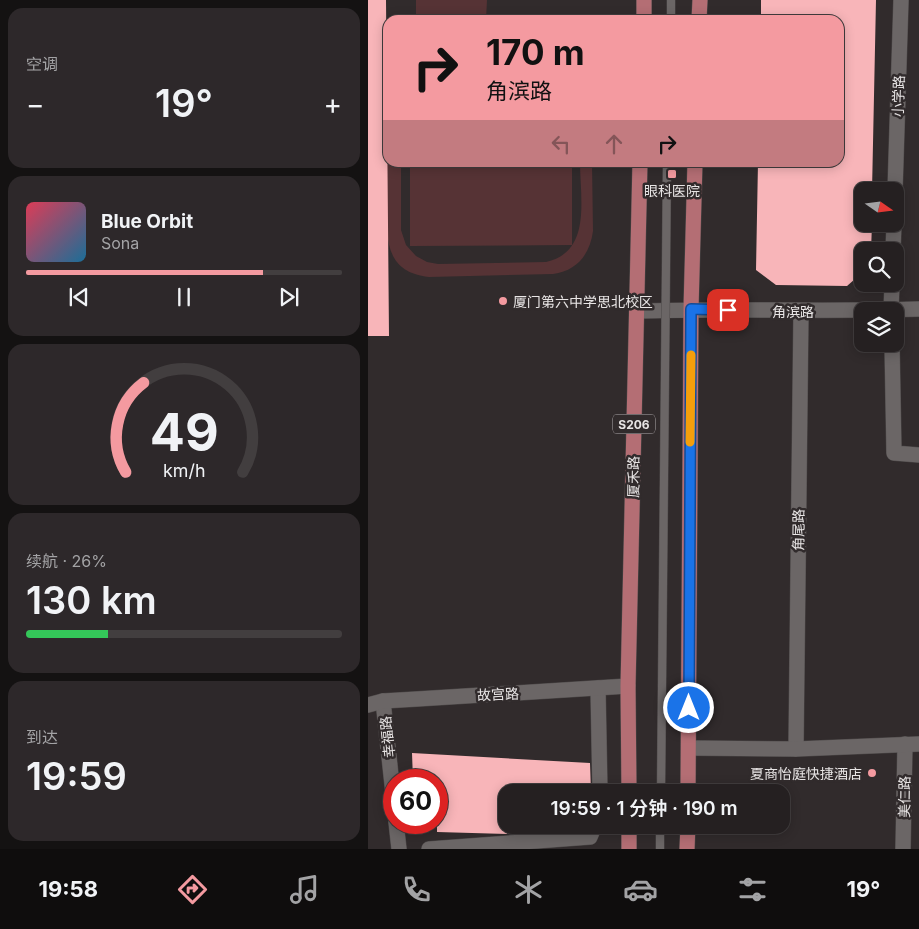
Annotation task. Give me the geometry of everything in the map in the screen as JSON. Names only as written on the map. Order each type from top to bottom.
[{"type":"main road","points":[[644,0],[644,15]]},
{"type":"main road","points":[[699,15],[700,0]]},
{"type":"main road","name":"厦禾路","points":[[629,784],[628,686],[640,167]]},
{"type":"main road","points":[[688,784],[691,309],[695,167]]},
{"type":"main road","points":[[629,834],[629,849]]},
{"type":"main road","points":[[687,849],[688,834]]},
{"type":"street","name":"小学路","points":[[895,182],[901,0]]},
{"type":"street","name":"角滨路","points":[[636,311],[691,309],[854,311]]},
{"type":"street","name":"角滨路","points":[[904,310],[920,309]]},
{"type":"street","name":"角尾路","points":[[796,749],[800,311]]},
{"type":"street","points":[[892,352],[894,453],[920,455]]},
{"type":"street","name":"故宫路","points":[[368,705],[383,701],[628,686]]},
{"type":"street","points":[[598,688],[600,784]]},
{"type":"street","name":"幸福路","points":[[383,701],[390,769]]},
{"type":"street","points":[[689,748],[796,749],[912,744]]},
{"type":"street","name":"美仁路","points":[[903,849],[912,744]]},
{"type":"street","points":[[397,834],[399,849]]},
{"type":"street","points":[[429,849],[590,837],[591,834]]},
{"type":"lane","points":[[671,15],[672,0]]},
{"type":"lane","points":[[661,784],[667,167]]},
{"type":"lane","points":[[660,834],[660,849]]},
{"type":"shaded area","points":[[416,0],[487,0],[486,15],[416,15]]},
{"type":"shaded area","points":[[386,167],[401,167],[401,230],[406,245],[416,256],[427,262],[438,264],[546,262],[561,256],[571,247],[577,236],[581,207],[580,167],[592,167],[593,231],[589,247],[581,260],[575,265],[553,274],[429,277],[414,274],[403,268],[396,261],[391,251],[388,240]]},
{"type":"shaded area","points":[[410,167],[572,167],[572,245],[410,246]]},
{"type":"building","points":[[368,0],[386,0],[386,15],[383,15],[383,167],[387,167],[389,336],[368,336]]},
{"type":"building","points":[[761,0],[876,0],[872,182],[854,182],[854,232],[872,232],[871,242],[854,242],[854,280],[847,286],[776,285],[756,270],[758,167],[844,167],[844,15],[761,15]]},
{"type":"building","points":[[412,753],[590,763],[591,784],[498,784],[498,834],[448,832],[448,769],[413,769]]},
{"type":"slow traffic","points":[[690,442],[691,355]]},
{"type":"place","name":"眼科医院","points":[[672,174]]},
{"type":"place","name":"厦门第六中学思北校区","points":[[503,301]]},
{"type":"place","name":"夏商怡庭快捷酒店","points":[[872,773]]},
{"type":"route","points":[[689,708],[691,309],[728,310]]}]
